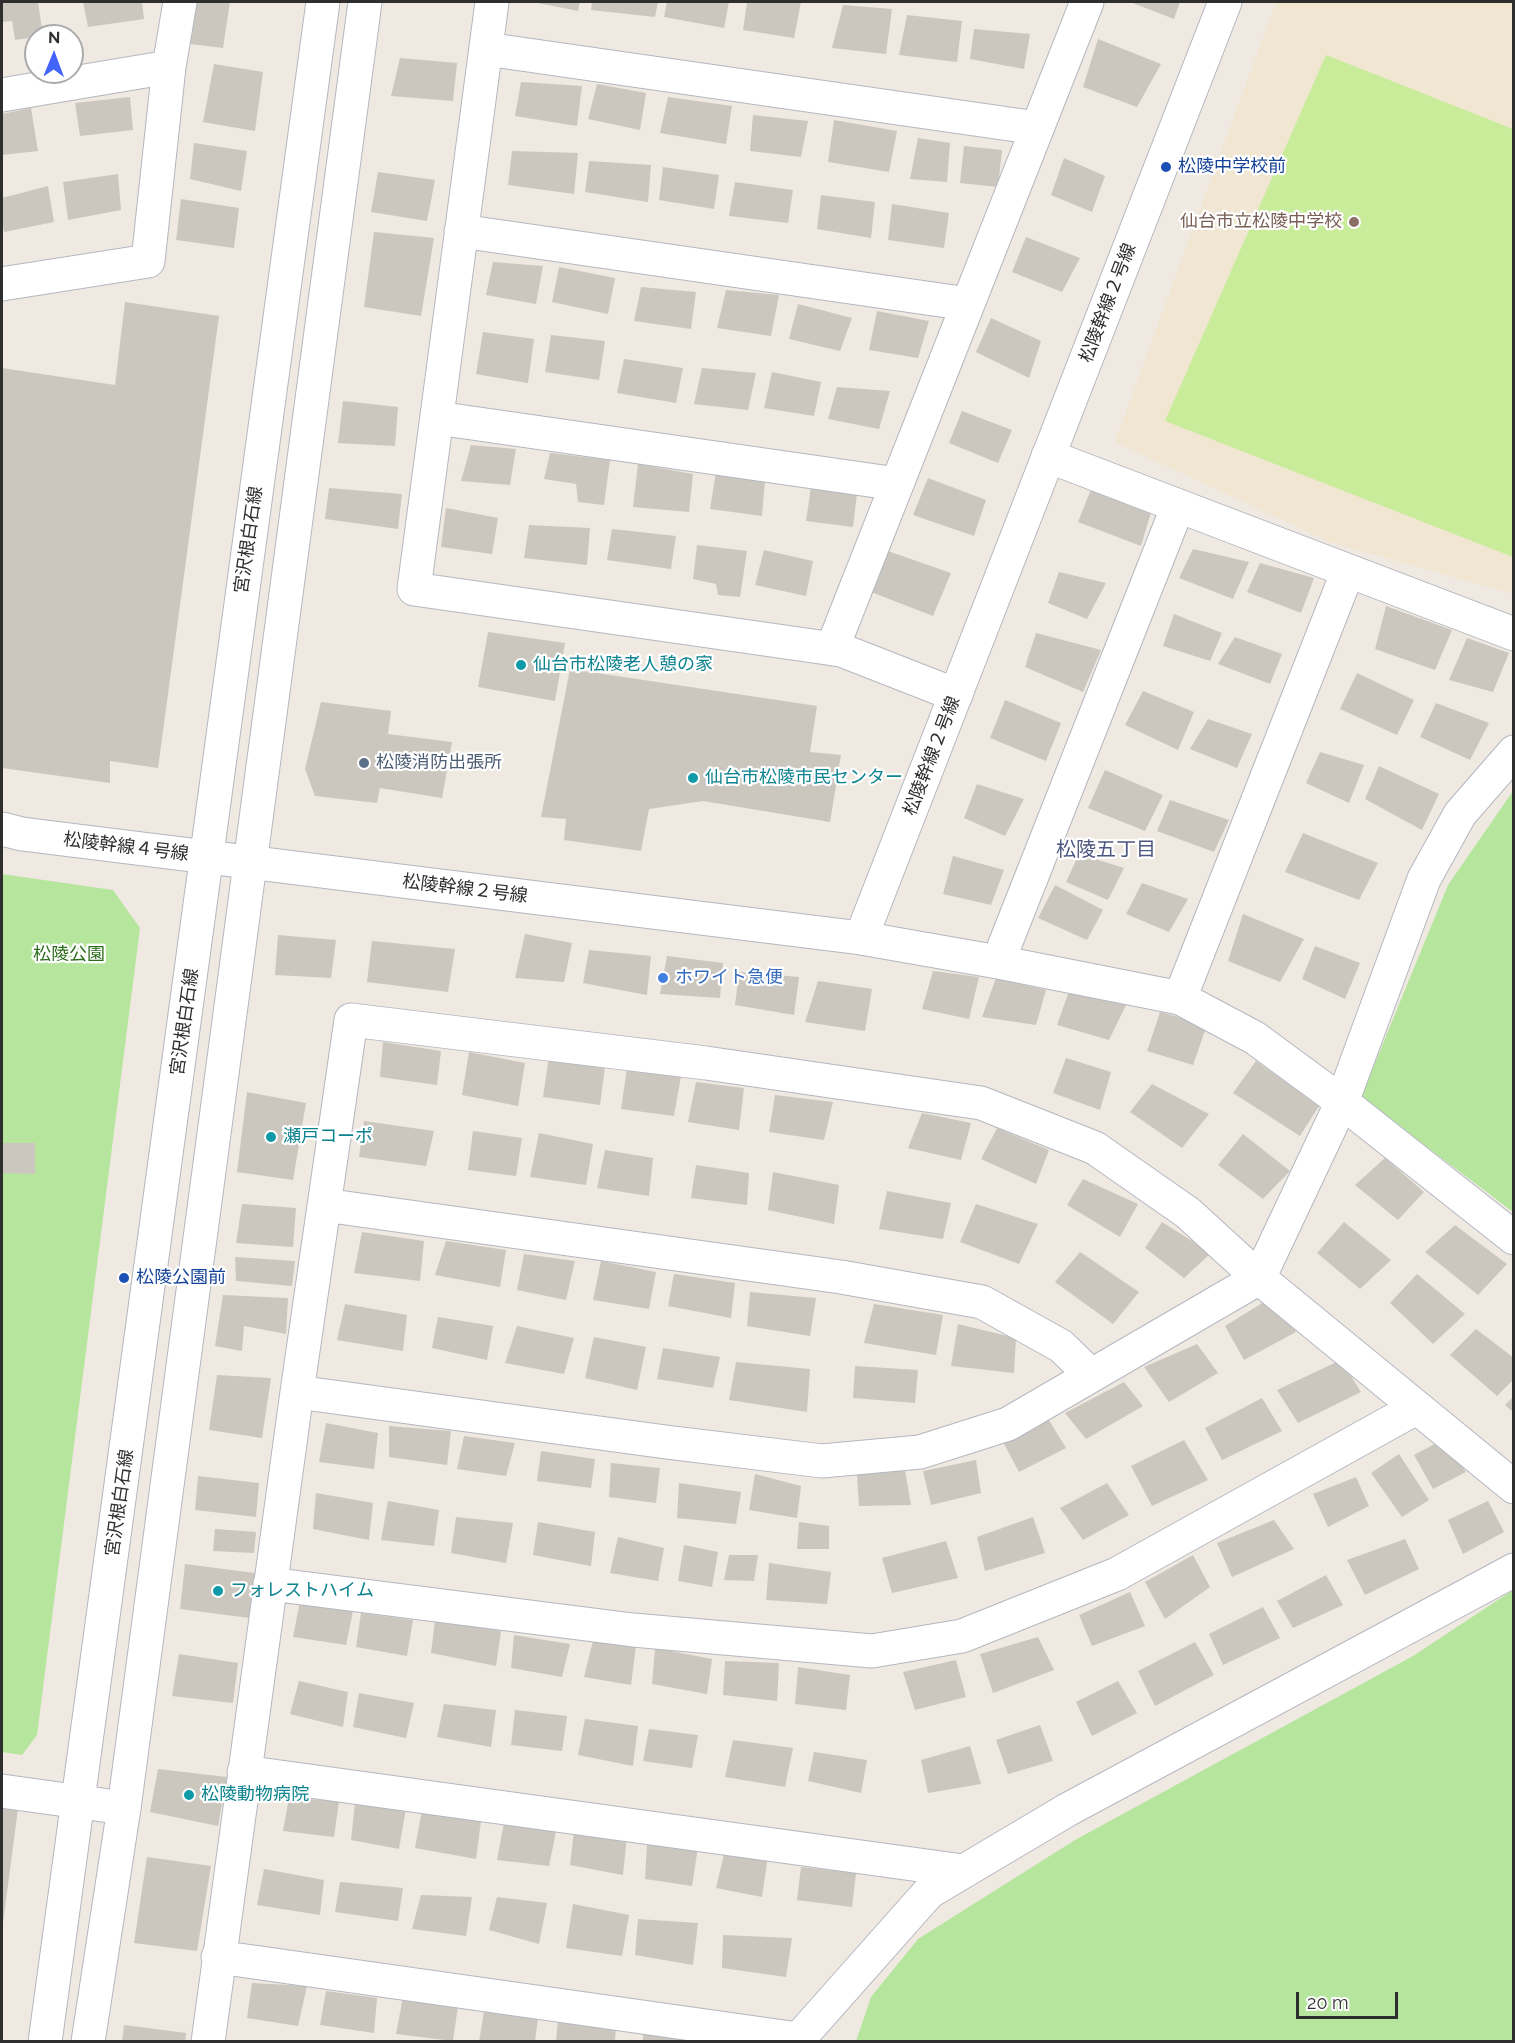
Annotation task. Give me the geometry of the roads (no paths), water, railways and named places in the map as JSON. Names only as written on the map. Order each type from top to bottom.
[{"type":"street","points":[[2,285],[148,261],[169,68],[180,2]]},
{"type":"street","name":"宮沢根白石線","points":[[45,2042],[323,2]]},
{"type":"street","points":[[88,2042],[124,1809],[365,2]]},
{"type":"street","points":[[492,2],[414,589],[841,650],[956,695]]},
{"type":"street","points":[[832,649],[1087,2]]},
{"type":"street","name":"松陵幹線２号線","points":[[251,863],[861,938],[1225,2]]},
{"type":"street","points":[[486,49],[1037,128]]},
{"type":"street","points":[[2,95],[169,68]]},
{"type":"street","points":[[461,231],[968,304]]},
{"type":"street","points":[[437,418],[897,484]]},
{"type":"street","points":[[1048,456],[1514,634]]},
{"type":"street","points":[[998,962],[1178,506]]},
{"type":"street","points":[[1180,998],[1348,571]]},
{"type":"street","points":[[297,1392],[822,1461],[920,1452],[1008,1424],[1259,1278],[1342,1102],[1424,879],[1460,814],[1514,752]]},
{"type":"street","name":"松陵幹線４号線","points":[[2,829],[22,834],[251,863]]},
{"type":"street","points":[[861,938],[1180,998],[1255,1038],[1342,1102],[1514,1238]]},
{"type":"street","points":[[208,2042],[270,1584],[351,1020],[706,1063],[981,1103],[1095,1148],[1188,1213],[1259,1278],[1514,1487]]},
{"type":"street","points":[[324,1205],[841,1277],[982,1302],[1061,1346],[1091,1375]]},
{"type":"street","points":[[270,1584],[633,1630],[872,1651],[962,1636],[1117,1574],[1416,1408]]},
{"type":"street","points":[[218,1957],[797,2040],[929,1892],[1067,1810],[1514,1570]]},
{"type":"street","points":[[244,1772],[963,1871]]},
{"type":"street","points":[[2,1791],[124,1809]]},
{"type":"place","name":"松陵中学校前","points":[[1166,167]]},
{"type":"place","name":"仙台市立松陵中学校","points":[[1354,222]]},
{"type":"place","name":"仙台市松陵老人憩の家","points":[[521,665]]},
{"type":"place","name":"松陵消防出張所","points":[[364,763]]},
{"type":"place","name":"仙台市松陵市民センター","points":[[693,778]]},
{"type":"place","name":"ホワイト急便","points":[[663,978]]},
{"type":"place","name":"瀬戸コーポ","points":[[271,1137]]},
{"type":"place","name":"松陵公園前","points":[[124,1278]]},
{"type":"place","name":"フォレストハイム","points":[[218,1591]]},
{"type":"place","name":"松陵動物病院","points":[[189,1795]]},
{"type":"district","name":"松陵五丁目","points":[[1106,850]]},
{"type":"park label","name":"松陵公園","points":[[69,955]]}]
